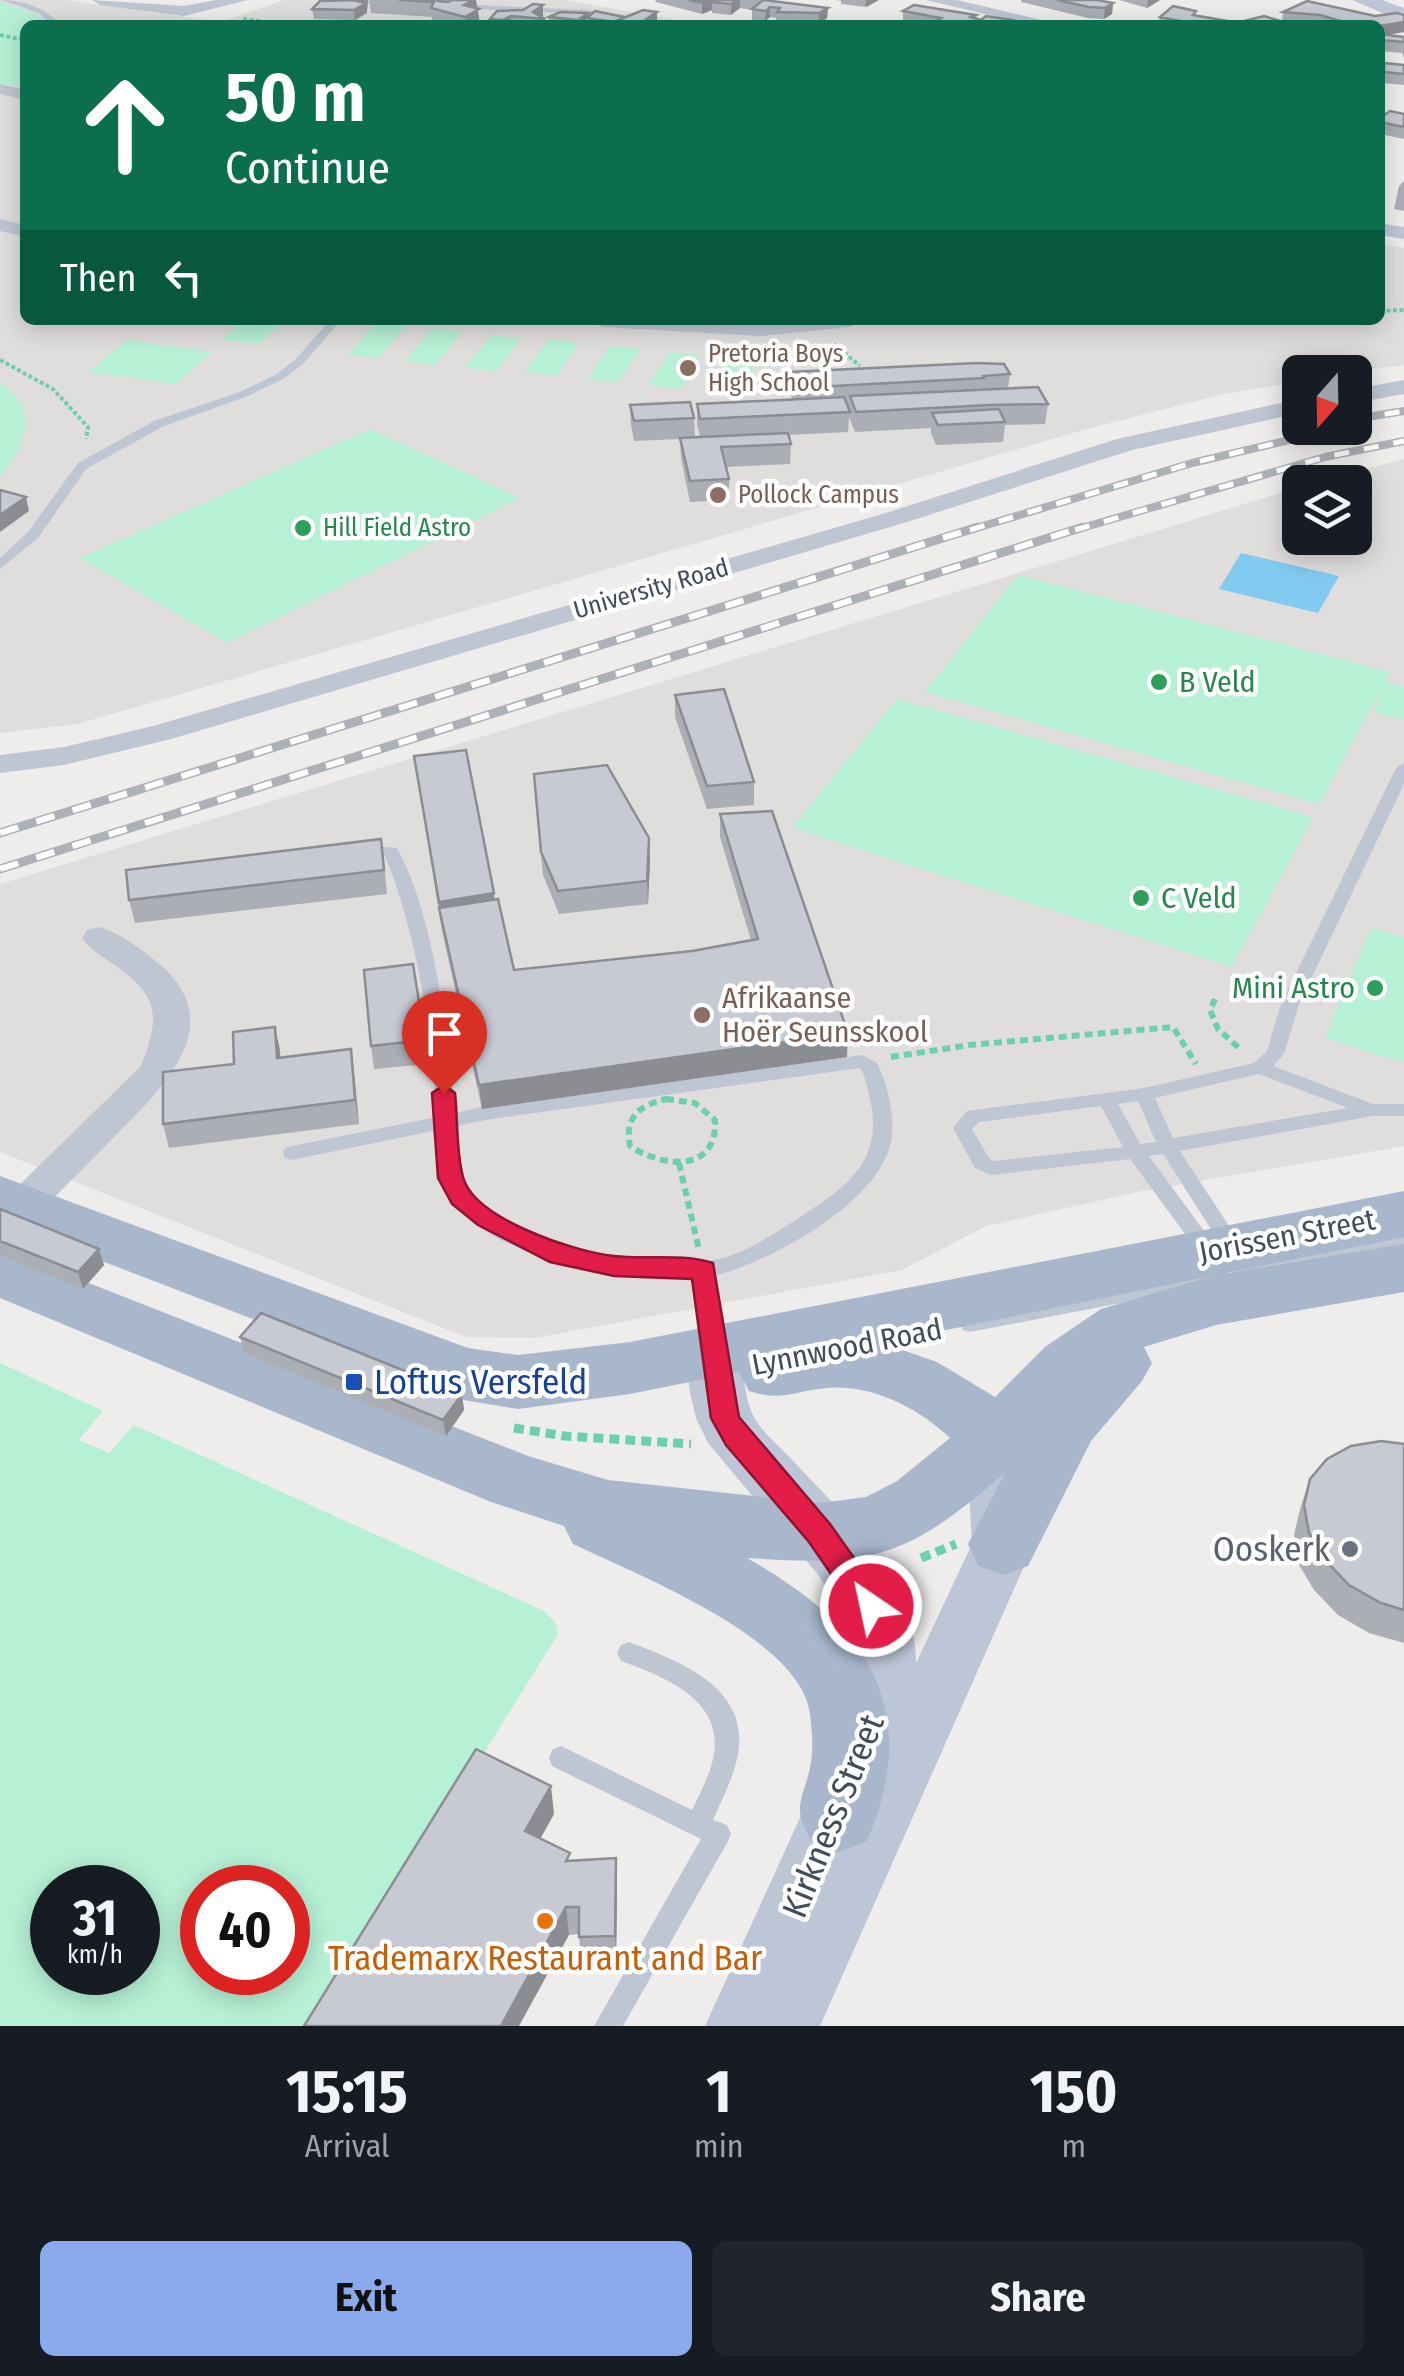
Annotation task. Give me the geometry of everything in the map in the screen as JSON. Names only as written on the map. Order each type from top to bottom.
[{"type":"main road","points":[[11,1202],[494,1411],[780,1613],[826,1659],[844,1696],[852,1745],[839,1814]]},
{"type":"main road","name":"Jorissen Street","points":[[1198,1278],[1404,1214]]},
{"type":"main road","name":"Jorissen Street","points":[[1198,1278],[1404,1268]]},
{"type":"main road","points":[[0,1272],[494,1411],[592,1405],[717,1368],[855,1362],[920,1384],[990,1434]]},
{"type":"main road","points":[[494,1411],[608,1510],[816,1528],[876,1526],[922,1502],[990,1434],[1068,1365],[1198,1278]]},
{"type":"main road","points":[[1003,1544],[1067,1422],[1198,1278]]},
{"type":"main road","name":"Lynnwood Road","points":[[717,1368],[1198,1278]]},
{"type":"street","points":[[100,0],[184,11],[240,0]]},
{"type":"street","points":[[934,0],[1031,20]]},
{"type":"street","points":[[1363,0],[1404,16]]},
{"type":"street","points":[[686,325],[769,330],[810,325]]},
{"type":"street","points":[[1372,393],[1404,387]]},
{"type":"street","name":"University Road","points":[[0,764],[64,756],[161,733],[898,517],[1126,444],[1282,410]]},
{"type":"street","points":[[11,1202],[156,1072],[169,1045],[173,1006],[160,980],[99,938]]},
{"type":"street","name":"Kirkness Street","points":[[717,1368],[725,1418],[736,1437],[816,1528],[871,1606],[884,1644],[882,1688],[873,1731],[742,2026]]},
{"type":"street","name":"Kirkness Street","points":[[782,2026],[1003,1544],[990,1434]]},
{"type":"lane","points":[[5,0],[42,11],[52,20]]},
{"type":"lane","points":[[443,5],[646,19]]},
{"type":"lane","points":[[0,565],[33,535],[82,466],[158,424],[244,394],[282,376],[332,325]]},
{"type":"lane","points":[[1404,768],[1290,1004],[1275,1054],[1260,1068],[1144,1094],[986,1114],[966,1122],[962,1128],[982,1164],[1005,1167],[1168,1147],[1373,1110],[1404,1110]]},
{"type":"lane","points":[[292,1153],[448,1123],[491,1112],[863,1061],[871,1067],[884,1128],[882,1145],[872,1168],[829,1207],[795,1230],[740,1258],[704,1270],[614,1266],[580,1260],[550,1252],[518,1236],[461,1198],[451,1178],[448,1123],[432,1017],[402,877],[391,851],[348,852]]},
{"type":"lane","points":[[1260,1068],[1373,1110]]},
{"type":"lane","points":[[1144,1094],[1168,1147],[1198,1278]]},
{"type":"lane","points":[[1106,1099],[1198,1278]]},
{"type":"lane","name":"Jorissen Street","points":[[1198,1278],[1404,1239]]},
{"type":"lane","name":"Jorissen Street","points":[[1198,1278],[1404,1254]]},
{"type":"lane","points":[[704,1270],[717,1368]]},
{"type":"lane","name":"Lynnwood Road","points":[[950,1328],[1198,1278]]},
{"type":"lane","name":"Lynnwood Road","points":[[717,1368],[912,1334]]},
{"type":"lane","points":[[628,1653],[690,1680],[712,1696],[725,1717],[728,1749],[698,1826]]},
{"type":"lane","points":[[560,1758],[718,1834],[608,2026]]},
{"type":"path","points":[[0,360],[52,389],[88,427],[82,466]]},
{"type":"path","points":[[1215,999],[1210,1010],[1218,1029],[1260,1068]]},
{"type":"path","points":[[863,1061],[970,1045],[1173,1027],[1208,1082]]},
{"type":"path","points":[[666,1098],[681,1099],[707,1110],[715,1120],[715,1142],[707,1152],[679,1163],[650,1160],[630,1146],[626,1125],[640,1107],[666,1098]]},
{"type":"path","points":[[679,1163],[704,1270]]},
{"type":"path","points":[[494,1411],[565,1436],[707,1445]]},
{"type":"shaded area","name":"Pretoria Boys High School","points":[[0,0],[67,0],[207,20],[20,20],[20,325],[1385,325],[1385,245],[1404,248],[1404,365],[1372,369],[1372,355],[1282,355],[1282,384],[1220,395],[1083,430],[77,724],[0,733]]},
{"type":"shaded area","name":"Pretoria Boys High School","points":[[284,0],[565,0],[676,20],[227,20]]},
{"type":"shaded area","name":"Afrikaanse Hoër Seunsskool","points":[[1404,459],[1404,1146],[1142,1191],[986,1226],[902,1270],[535,1338],[466,1337],[0,1152],[0,884],[1282,492],[1282,555],[1372,555],[1372,467]]},
{"type":"green space","points":[[0,2],[36,14],[42,20],[20,20],[20,84],[0,85]]},
{"type":"green space","points":[[238,325],[279,325],[259,344],[222,340]]},
{"type":"green space","points":[[374,325],[406,326],[378,358],[348,355]]},
{"type":"green space","points":[[432,329],[462,332],[435,365],[405,361]]},
{"type":"green space","points":[[491,335],[521,338],[496,371],[465,367]]},
{"type":"green space","points":[[549,339],[579,343],[556,376],[525,372]]},
{"type":"green space","points":[[127,340],[212,352],[175,384],[88,372]]},
{"type":"green space","points":[[610,346],[640,349],[618,383],[587,379]]},
{"type":"green space","points":[[670,352],[700,355],[680,389],[649,385]]},
{"type":"green space","points":[[728,357],[759,360],[740,394],[709,391]]},
{"type":"green space","points":[[0,383],[21,404],[25,428],[16,453],[0,477]]},
{"type":"green space","name":"Hill Field Astro","points":[[370,429],[520,498],[227,643],[80,558]]},
{"type":"green space","name":"B Veld","points":[[1018,575],[1390,672],[1385,682],[1404,687],[1404,720],[1374,713],[1383,686],[1319,804],[925,692]]},
{"type":"green space","name":"C Veld","points":[[897,699],[1313,817],[1232,967],[792,828]]},
{"type":"green space","name":"Mini Astro","points":[[1371,928],[1404,938],[1404,1063],[1325,1038]]},
{"type":"green space","points":[[0,1363],[103,1411],[79,1440],[109,1453],[134,1425],[544,1611],[556,1624],[558,1634],[314,2026],[0,2026]]},
{"type":"water","points":[[1241,553],[1339,576],[1318,613],[1219,589]]},
{"type":"building","points":[[399,0],[473,0],[464,5],[479,9],[465,17],[431,8],[434,2]]},
{"type":"building","points":[[737,0],[731,4],[712,2]]},
{"type":"building","points":[[763,0],[828,8],[819,13],[777,12],[780,8],[770,7],[766,11],[752,9]]},
{"type":"building","points":[[1057,0],[1097,0],[1113,3],[1105,8]]},
{"type":"building","points":[[320,1],[366,3],[354,10],[312,9]]},
{"type":"building","points":[[1307,1],[1375,16],[1397,13],[1404,15],[1404,22],[1385,25],[1385,20],[1337,20],[1283,12]]},
{"type":"building","points":[[533,4],[543,5],[533,12],[545,19],[490,19],[497,11],[523,10]]},
{"type":"building","points":[[914,5],[976,15],[971,17],[981,20],[937,20],[941,18],[903,11]]},
{"type":"building","points":[[1173,6],[1196,11],[1193,15],[1222,20],[1175,20],[1160,17]]},
{"type":"building","points":[[643,10],[657,12],[645,20],[618,20]]},
{"type":"building","points":[[595,11],[624,17],[618,20],[587,18]]},
{"type":"building","points":[[560,12],[588,13],[578,20],[549,17]]},
{"type":"building","points":[[1385,35],[1404,37],[1404,42],[1385,40]]},
{"type":"building","points":[[1385,63],[1404,65],[1404,74],[1385,72]]},
{"type":"building","points":[[1390,111],[1404,114],[1404,127],[1385,123],[1385,114]]},
{"type":"building","points":[[1004,364],[1010,374],[796,388],[790,372]]},
{"type":"building","points":[[1038,387],[1048,404],[856,412],[850,396]]},
{"type":"building","points":[[844,397],[850,412],[700,419],[697,404]]},
{"type":"building","points":[[690,402],[694,418],[634,421],[630,405]]},
{"type":"building","points":[[999,409],[1005,422],[938,425],[932,413]]},
{"type":"building","points":[[788,433],[791,444],[721,447],[729,479],[690,481],[680,438]]},
{"type":"building","points":[[0,490],[26,497],[0,515]]},
{"type":"building","points":[[724,689],[754,782],[707,786],[675,695]]},
{"type":"building","points":[[466,750],[494,893],[439,902],[414,756]]},
{"type":"building","points":[[607,765],[649,838],[647,881],[558,891],[541,852],[534,774]]},
{"type":"building","points":[[772,811],[848,1033],[479,1085],[439,908],[498,899],[514,970],[692,951],[758,939],[720,814]]},
{"type":"building","points":[[381,839],[384,870],[129,900],[126,870]]},
{"type":"building","points":[[413,964],[425,1040],[371,1046],[364,970]]},
{"type":"building","points":[[275,1027],[277,1058],[351,1049],[355,1100],[163,1124],[163,1072],[234,1064],[233,1032]]},
{"type":"building","points":[[0,1209],[99,1249],[78,1272],[0,1241]]},
{"type":"building","points":[[261,1313],[462,1394],[443,1420],[240,1337]]},
{"type":"building","name":"Ooskerk","points":[[1381,1441],[1404,1444],[1404,1610],[1381,1603],[1349,1585],[1325,1560],[1309,1533],[1304,1505],[1310,1479],[1327,1459],[1351,1446]]},
{"type":"building","points":[[476,1749],[551,1786],[525,1831],[570,1853],[566,1861],[616,1858],[615,1936],[579,1937],[579,1907],[566,1907],[501,2026],[304,2026]]},
{"type":"railway","points":[[1372,416],[1404,411]]},
{"type":"railway","points":[[1075,530],[1325,457],[1404,441]]},
{"type":"railway","points":[[970,530],[1192,463],[1282,442]]},
{"type":"railway","points":[[0,833],[978,527]]},
{"type":"railway","points":[[0,869],[1083,527]]},
{"type":"place","name":"Pretoria Boys High School","points":[[688,368]]},
{"type":"place","name":"Pollock Campus","points":[[718,495]]},
{"type":"place","name":"Hill Field Astro","points":[[303,528]]},
{"type":"place","name":"B Veld","points":[[1159,682]]},
{"type":"place","name":"C Veld","points":[[1141,898]]},
{"type":"place","name":"Mini Astro","points":[[1375,988]]},
{"type":"place","name":"Afrikaanse Hoër Seunsskool","points":[[702,1015]]},
{"type":"place","name":"Loftus Versfeld","points":[[354,1382]]},
{"type":"place","name":"Ooskerk","points":[[1350,1549]]},
{"type":"place","name":"Trademarx Restaurant and Bar","points":[[545,1921]]},
{"type":"route","points":[[444,1093],[451,1178],[461,1198],[486,1218],[550,1252],[580,1260],[614,1266],[704,1270],[725,1418],[736,1437],[820,1533],[871,1606]]}]
